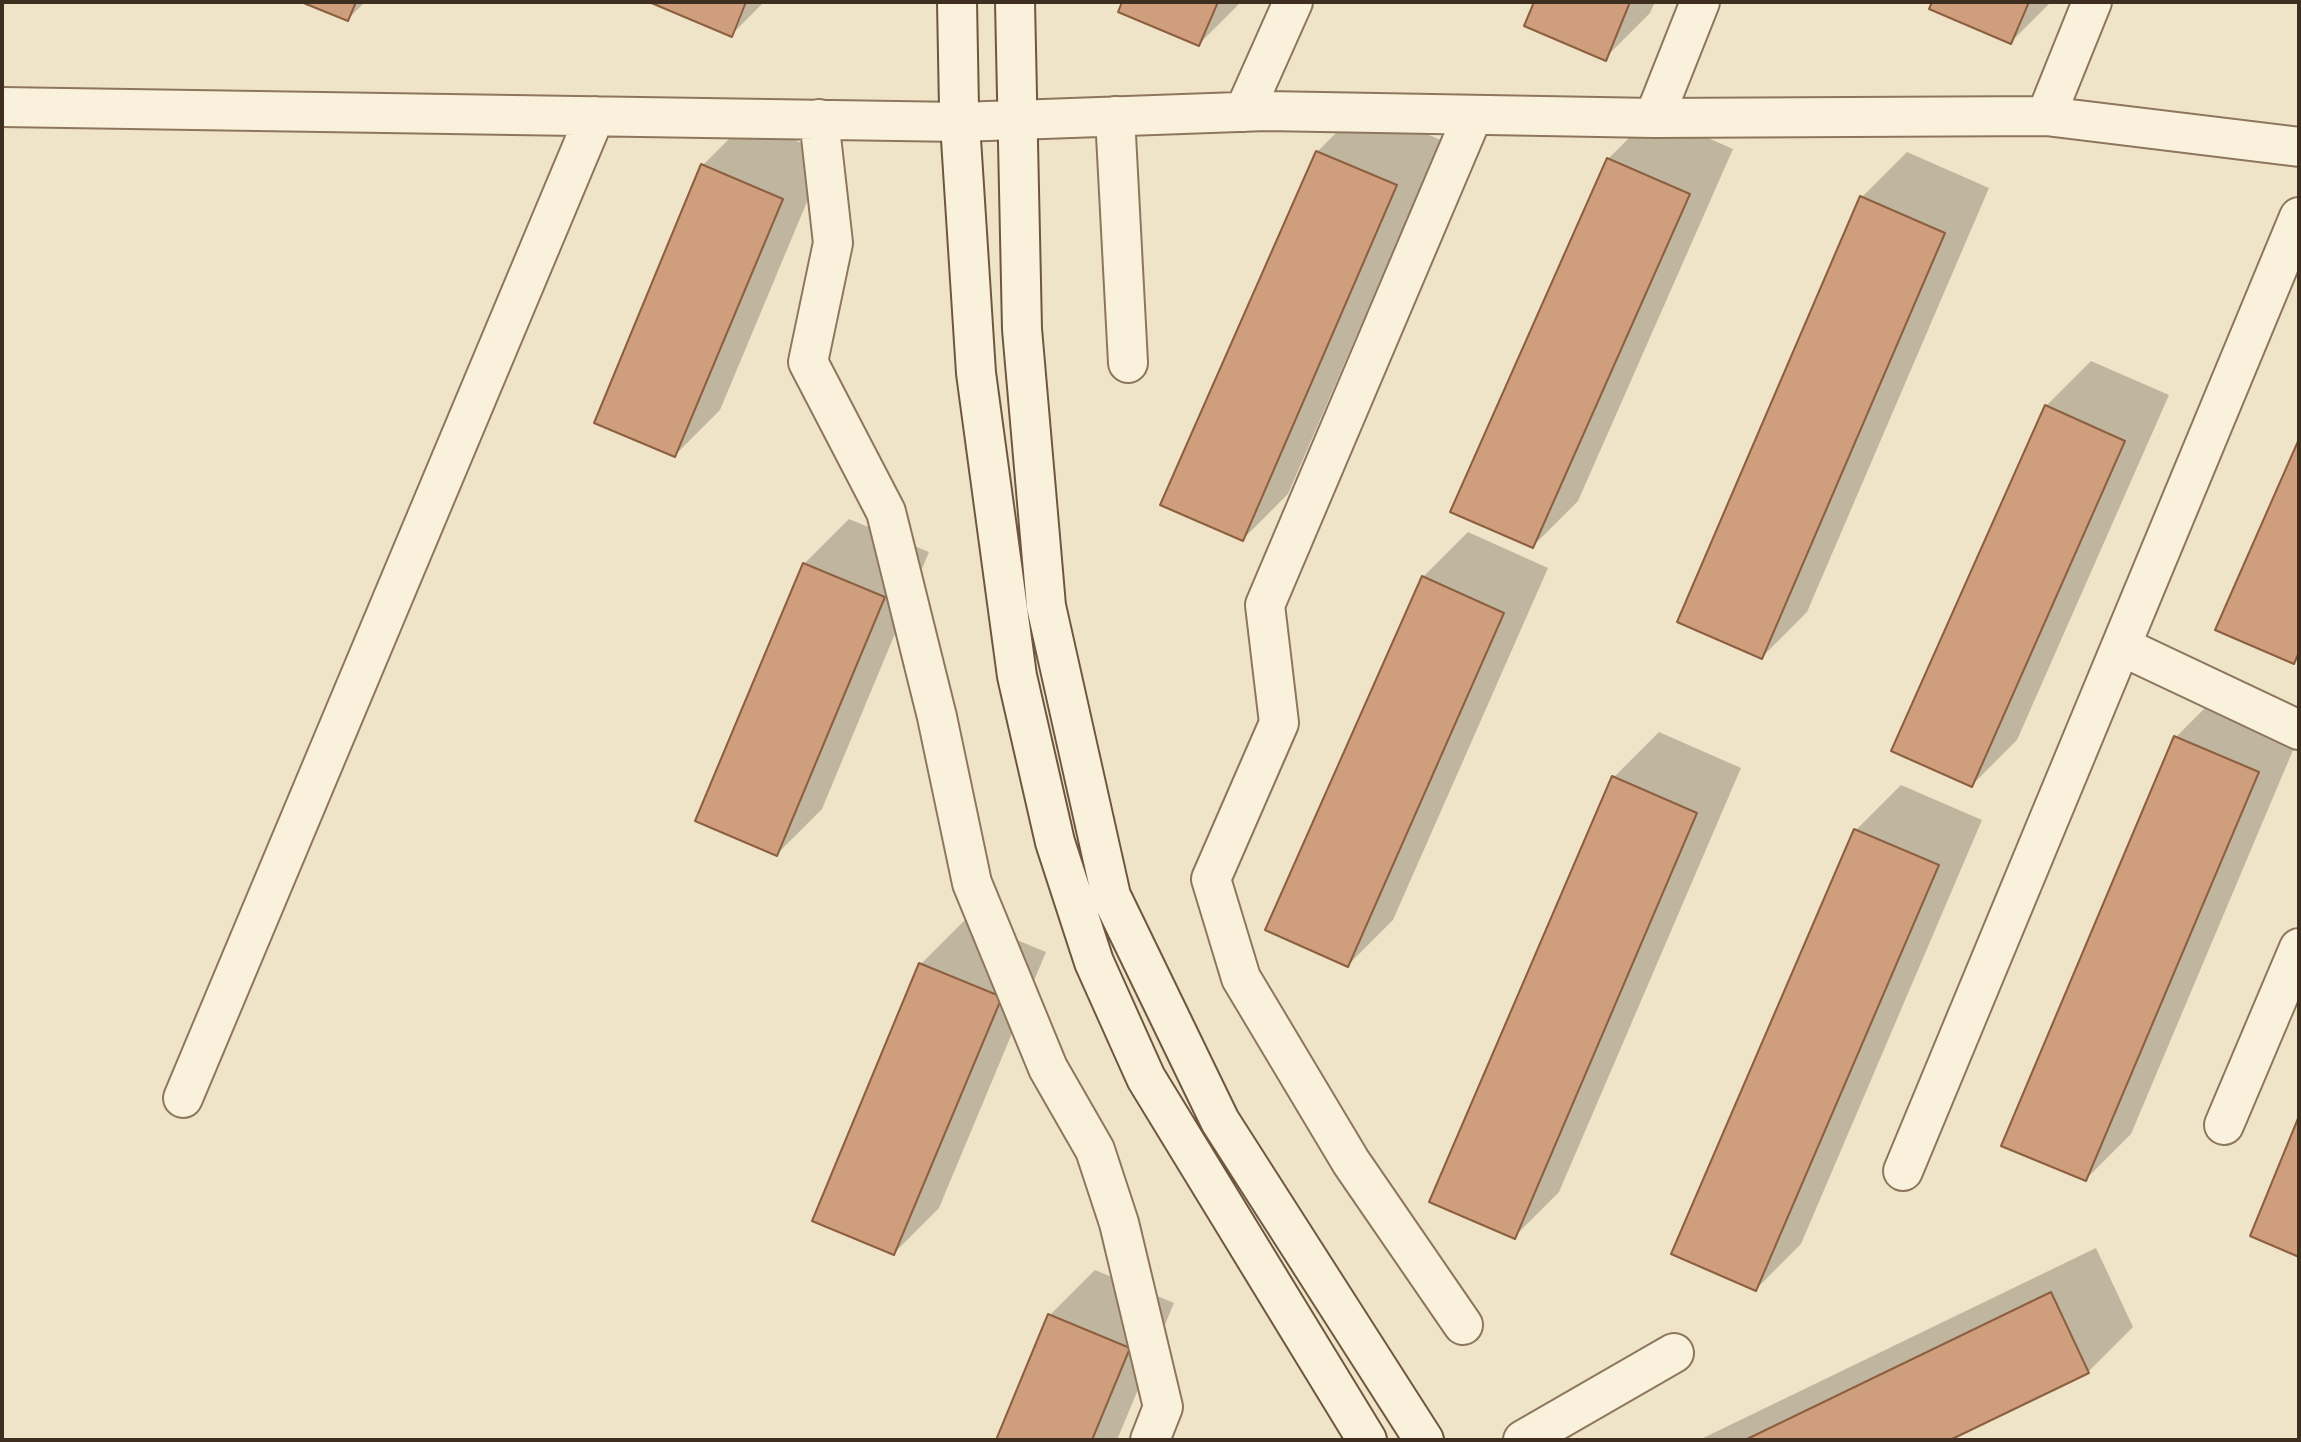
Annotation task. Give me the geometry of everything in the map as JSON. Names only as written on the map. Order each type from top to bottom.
[{"type":"street","points":[[957,2],[960,121],[978,387],[1017,676],[1055,842],[1094,962],[1146,1078],[1367,1440]]},
{"type":"street","points":[[1016,2],[1022,329],[1046,606],[1111,896],[1220,1121],[1424,1440]]},
{"type":"street","points":[[1244,112],[1293,2]]},
{"type":"street","points":[[1654,118],[1700,2]]},
{"type":"street","points":[[2046,116],[2092,2]]},
{"type":"street","points":[[2,107],[960,121],[1244,112],[1654,118],[2046,116],[2299,147]]},
{"type":"street","points":[[1463,1325],[1351,1162],[1241,978],[1211,879],[1279,723],[1265,605],[1473,115]]},
{"type":"street","points":[[183,1098],[595,116]]},
{"type":"street","points":[[1115,116],[1128,363]]},
{"type":"street","points":[[819,119],[833,243],[808,362],[886,512],[937,717],[972,883],[1048,1068],[1095,1150],[1119,1223],[1163,1408],[1150,1440]]},
{"type":"street","points":[[1903,1171],[2299,217]]},
{"type":"street","points":[[2121,646],[2299,730]]},
{"type":"street","points":[[2224,1125],[2299,948]]},
{"type":"street","points":[[1522,1440],[1674,1353]]},
{"type":"building","points":[[301,2],[356,2],[348,21]]},
{"type":"building","points":[[649,2],[746,2],[732,37]]},
{"type":"building","points":[[1122,2],[1218,2],[1199,46],[1118,12]]},
{"type":"building","points":[[1534,2],[1630,2],[1606,61],[1524,26]]},
{"type":"building","points":[[1932,2],[2029,2],[2011,44],[1929,9]]},
{"type":"building","points":[[1316,151],[1397,185],[1243,541],[1160,505]]},
{"type":"building","points":[[1607,158],[1690,194],[1533,548],[1450,512]]},
{"type":"building","points":[[701,164],[783,199],[675,457],[594,423]]},
{"type":"building","points":[[1860,196],[1945,233],[1762,659],[1677,622]]},
{"type":"building","points":[[2045,405],[2125,441],[1972,787],[1891,751]]},
{"type":"building","points":[[2299,439],[2299,652],[2294,664],[2215,630]]},
{"type":"building","points":[[803,563],[885,597],[777,856],[695,821]]},
{"type":"building","points":[[1422,576],[1504,613],[1348,967],[1265,930]]},
{"type":"building","points":[[2174,736],[2259,772],[2086,1181],[2001,1146]]},
{"type":"building","points":[[1612,776],[1697,813],[1515,1239],[1429,1202]]},
{"type":"building","points":[[1854,829],[1939,865],[1756,1291],[1671,1254]]},
{"type":"building","points":[[919,963],[1002,997],[894,1255],[812,1221]]},
{"type":"building","points":[[2299,1116],[2299,1257],[2250,1236]]},
{"type":"building","points":[[2051,1292],[2089,1373],[1950,1440],[1745,1440]]},
{"type":"building","points":[[1048,1314],[1130,1348],[1092,1440],[996,1440]]}]
